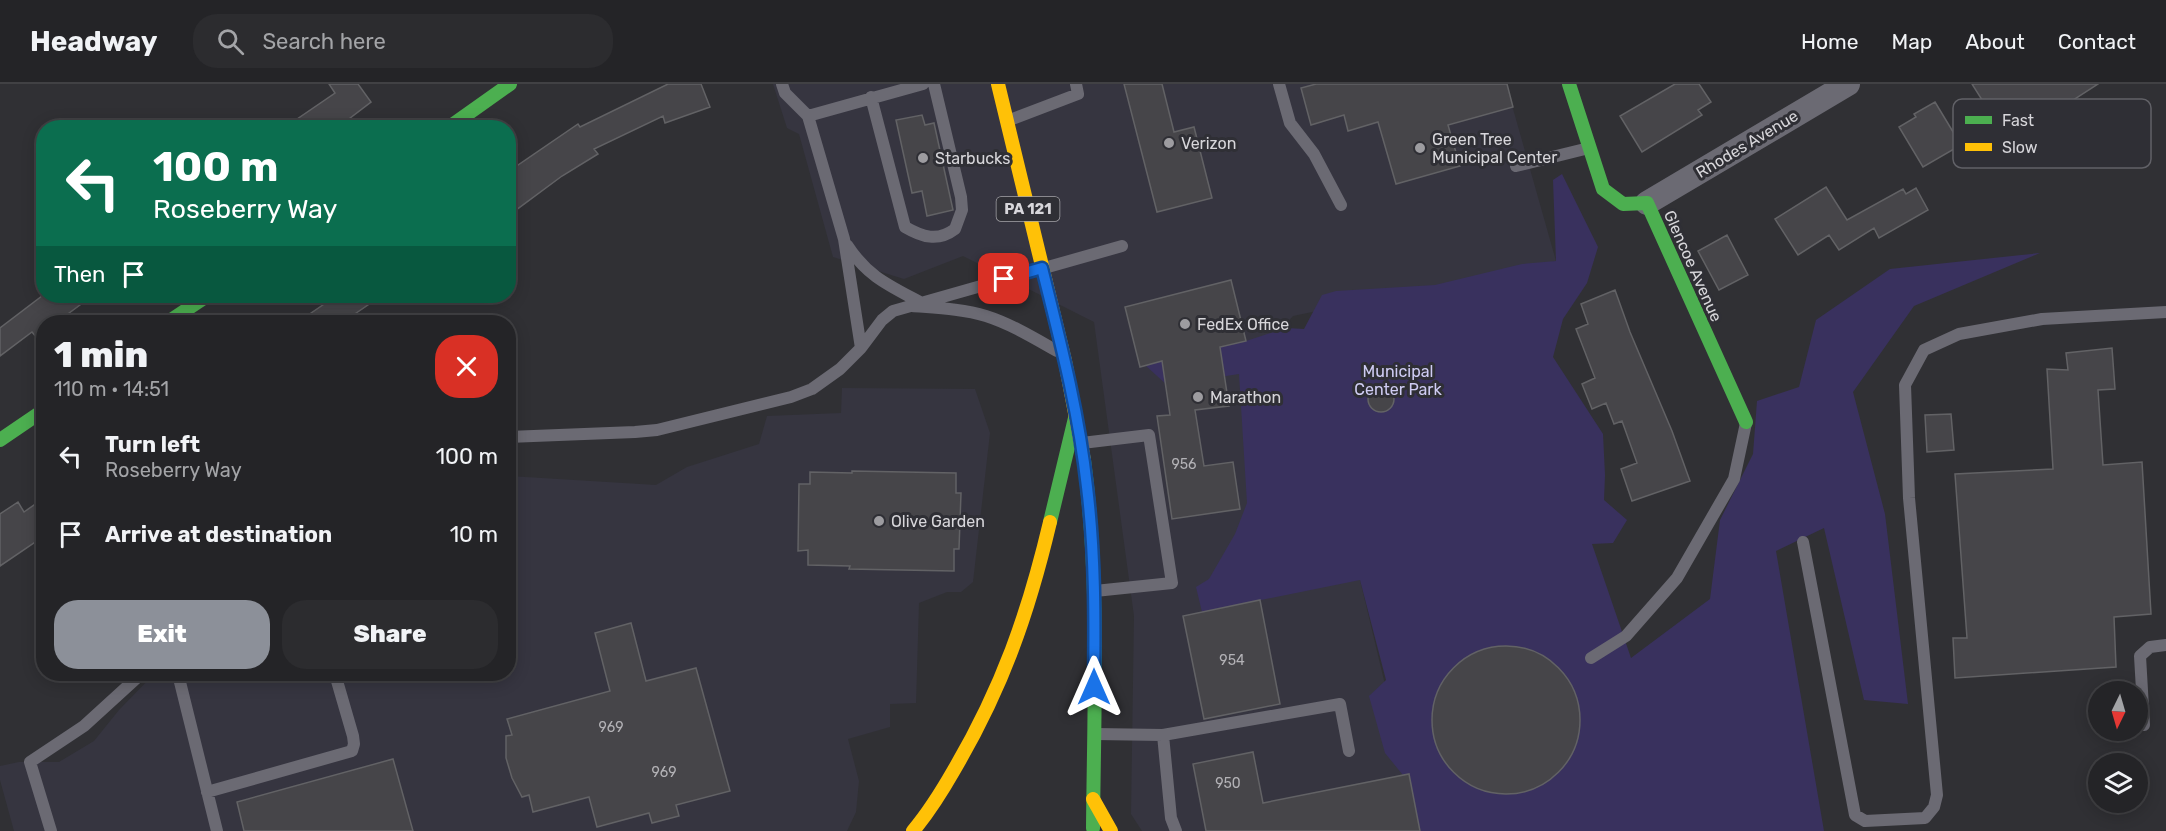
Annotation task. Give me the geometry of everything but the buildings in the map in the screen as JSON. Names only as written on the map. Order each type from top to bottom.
[{"type":"main road","points":[[459,120],[510,84]]},
{"type":"main road","name":"PA 121","points":[[998,84],[1064,356],[1081,443],[1091,523],[1094,591],[1093,831]]},
{"type":"main road","name":"Glencoe Avenue","points":[[1569,84],[1603,189],[1623,204],[1647,203],[1746,422]]},
{"type":"main road","points":[[178,315],[196,303]]},
{"type":"main road","points":[[913,831],[970,744],[1011,657],[1026,610],[1076,414]]},
{"type":"main road","points":[[0,440],[36,415]]},
{"type":"main road","points":[[1093,799],[1111,831]]},
{"type":"street","name":"Rhodes Avenue","points":[[1647,203],[1848,84]]},
{"type":"lane","points":[[808,116],[923,84]]},
{"type":"lane","points":[[871,97],[905,227],[930,238],[940,237],[956,229],[962,210],[959,184],[934,84]]},
{"type":"lane","points":[[1007,121],[1078,94],[1076,84]]},
{"type":"lane","points":[[1279,84],[1290,123],[1314,154],[1341,205]]},
{"type":"lane","points":[[783,89],[808,116],[844,239],[861,348]]},
{"type":"lane","points":[[1516,166],[1590,148]]},
{"type":"lane","points":[[844,239],[860,264],[886,284],[920,302]]},
{"type":"lane","points":[[516,437],[657,430],[791,397],[827,380],[861,348],[882,320],[893,310],[1122,246]]},
{"type":"lane","points":[[905,306],[985,316],[1021,331],[1064,356]]},
{"type":"lane","points":[[1803,542],[1855,815],[1865,821],[1925,818],[1934,807],[1937,795],[1909,498],[1905,385],[1924,350],[1959,334],[2042,319],[2166,312]]},
{"type":"lane","points":[[1591,658],[1626,636],[1677,578],[1734,479],[1746,422]]},
{"type":"lane","points":[[1081,443],[1149,435],[1172,583],[1094,591]]},
{"type":"lane","points":[[2141,681],[2140,656],[2150,647],[2166,645]]},
{"type":"lane","points":[[51,831],[30,762],[84,726],[133,681]]},
{"type":"lane","points":[[180,681],[217,831]]},
{"type":"lane","points":[[207,792],[352,751],[353,736],[336,681]]},
{"type":"lane","points":[[1094,734],[1163,735],[1340,704],[1349,751]]},
{"type":"lane","points":[[1163,735],[1171,818],[1176,831]]},
{"type":"shaded area","points":[[773,84],[1506,84],[1556,261],[1293,316],[1239,374],[1360,580],[1420,831],[1142,831],[1131,814],[1134,616],[1094,322],[963,256],[904,279],[833,257],[799,134],[787,128]]},
{"type":"shaded area","points":[[842,388],[975,389],[990,433],[973,582],[961,592],[947,592],[919,603],[916,703],[890,704],[890,727],[848,739],[859,781],[856,812],[847,831],[14,831],[0,780],[0,766],[19,762],[59,762],[94,741],[119,710],[147,681],[516,681],[516,476],[656,485],[687,467],[759,444],[767,416],[841,413]]},
{"type":"green space","name":"Municipal Center Park","points":[[1562,174],[1598,247],[1587,283],[1563,319],[1553,357],[1603,434],[1604,500],[1627,520],[1613,543],[1592,544],[1631,658],[1710,599],[1720,520],[1753,454],[1757,401],[1799,387],[1816,320],[1890,269],[2040,253],[1914,306],[1853,392],[1885,514],[1908,704],[1864,700],[1824,528],[1776,551],[1824,831],[1420,831],[1411,785],[1385,753],[1369,696],[1386,680],[1360,580],[1202,612],[1196,587],[1209,579],[1235,534],[1247,503],[1239,374],[1167,385],[1145,365],[1246,341],[1286,328],[1304,329],[1322,295],[1336,291],[1435,285],[1522,264],[1556,261],[1553,180]]},
{"type":"traffic: fast","points":[[459,120],[510,84]]},
{"type":"traffic: fast","points":[[1569,84],[1603,189],[1623,204],[1647,203],[1746,422]]},
{"type":"traffic: fast","points":[[178,315],[196,303]]},
{"type":"traffic: fast","points":[[1050,522],[1076,414]]},
{"type":"traffic: fast","points":[[0,440],[36,415]]},
{"type":"traffic: fast","points":[[1084,460],[1094,598],[1093,828]]},
{"type":"traffic: slow","points":[[998,84],[1065,361],[1084,460]]},
{"type":"traffic: slow","points":[[913,831],[954,770],[1000,680],[1023,620],[1050,522]]},
{"type":"traffic: slow","points":[[1093,799],[1111,831]]},
{"type":"place","name":"Verizon","points":[[1169,143]]},
{"type":"place","name":"Green Tree Municipal Center","points":[[1420,148]]},
{"type":"place","name":"Starbucks","points":[[923,158]]},
{"type":"place","name":"FedEx Office","points":[[1185,324]]},
{"type":"place","name":"Marathon","points":[[1198,397]]},
{"type":"place","name":"Olive Garden","points":[[879,521]]},
{"type":"route","points":[[1004,279],[1042,268],[1064,356],[1079,428],[1091,523],[1095,617],[1094,687]]}]
